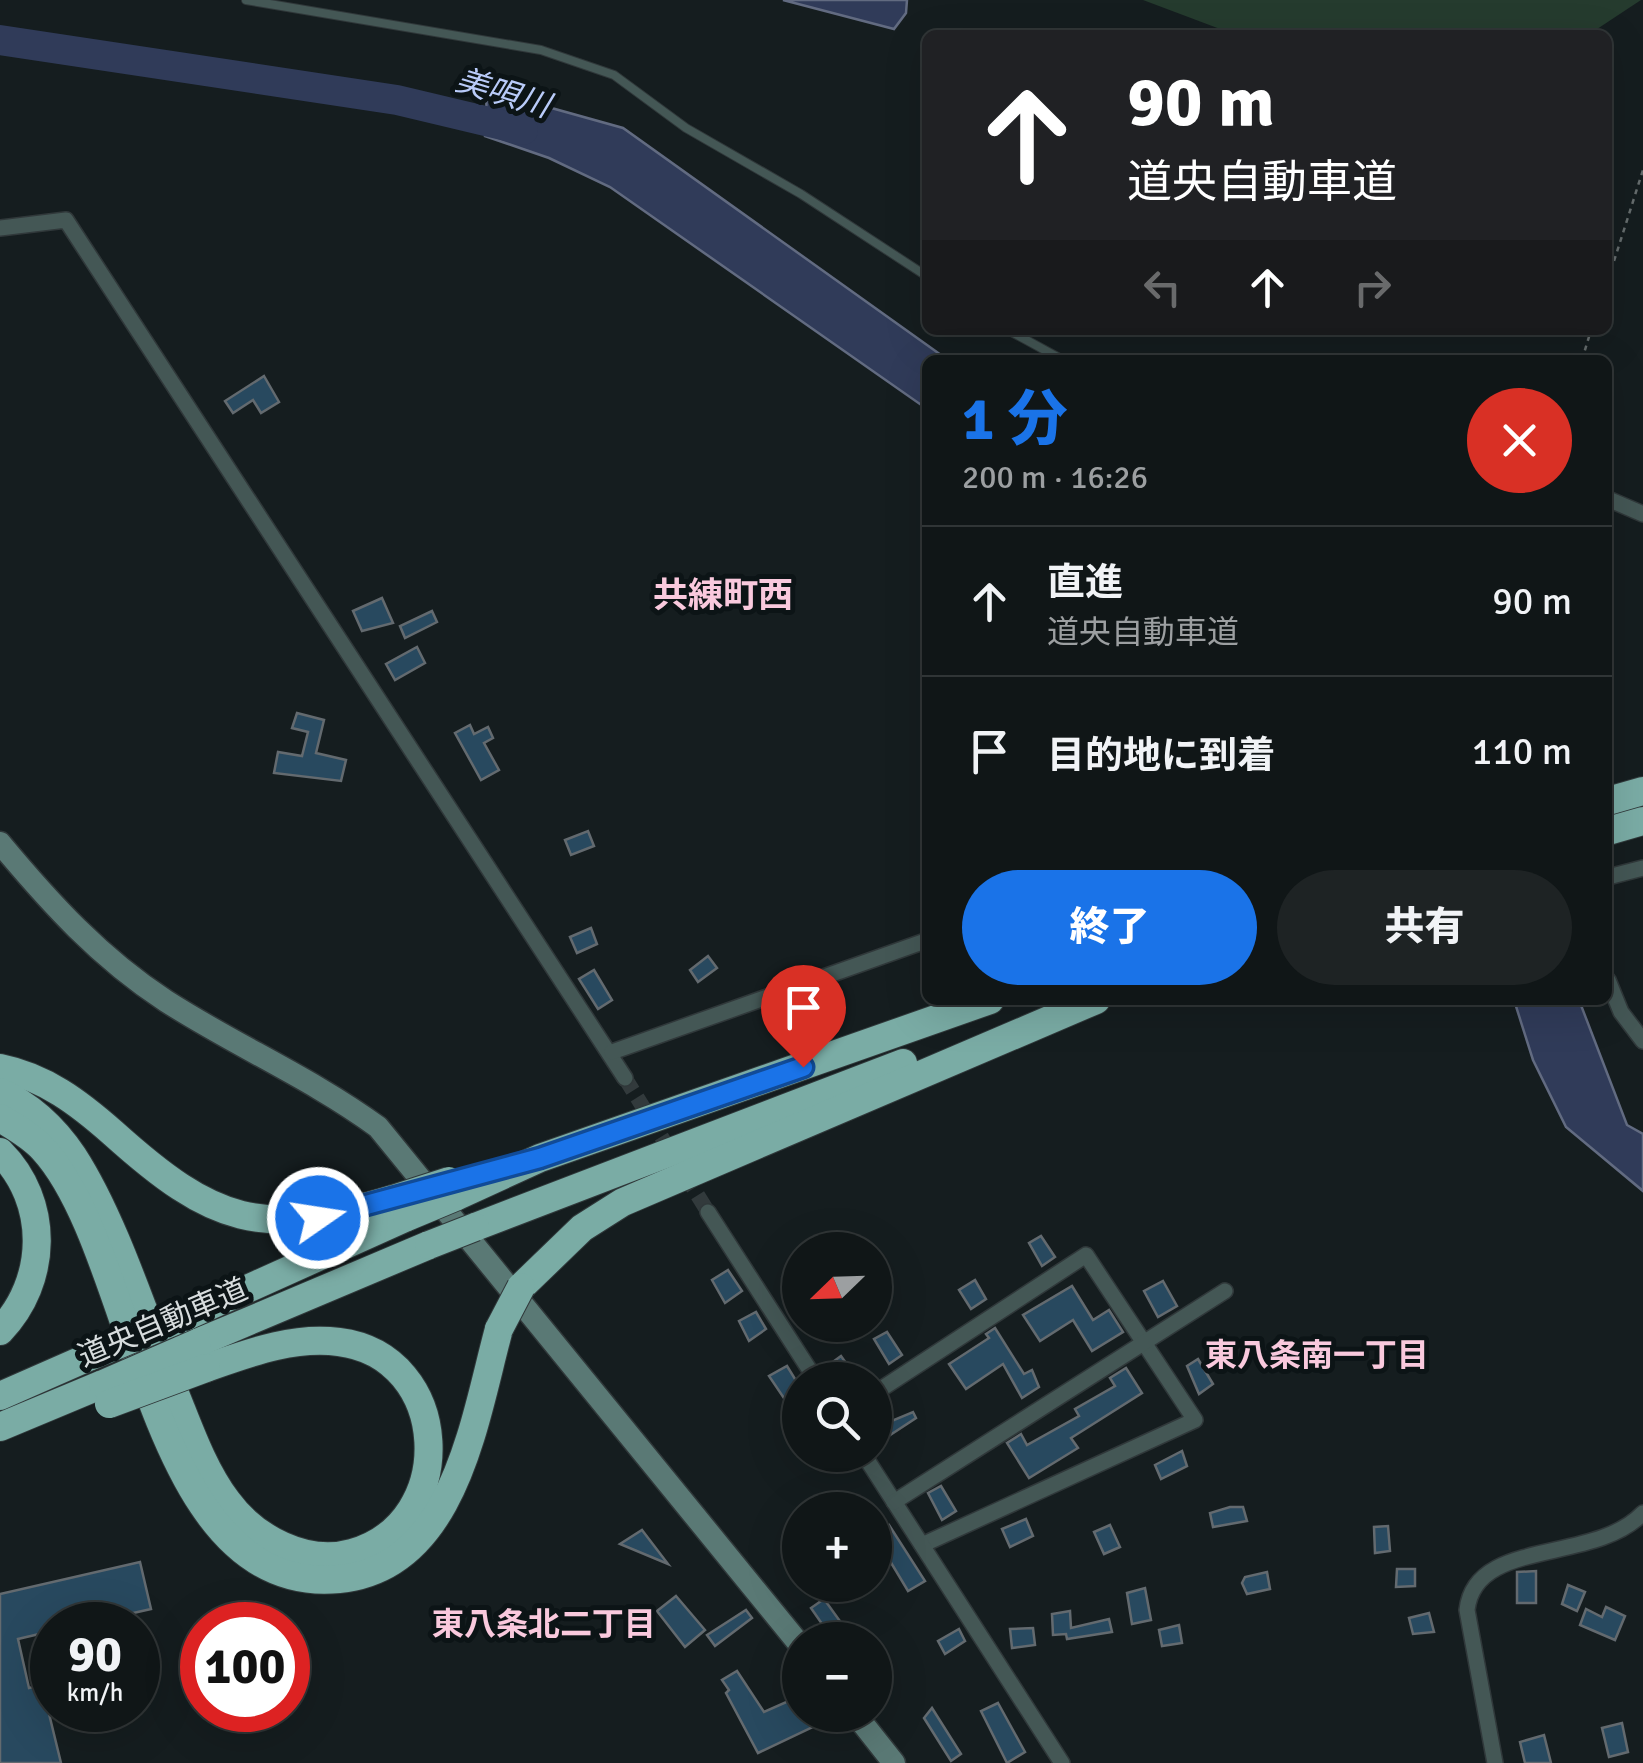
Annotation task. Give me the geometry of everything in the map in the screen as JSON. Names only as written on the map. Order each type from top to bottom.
[{"type":"highway","points":[[1612,800],[1643,792]]},
{"type":"highway","points":[[1612,829],[1643,821]]},
{"type":"highway","name":"道央自動車道","points":[[3,1416],[91,1356],[187,1316],[400,1208],[976,1005]]},
{"type":"highway","name":"道央自動車道","points":[[3,1416],[106,1394],[202,1356],[429,1245],[777,1108],[1065,1005]]},
{"type":"highway","points":[[0,1118],[44,1150],[77,1202],[175,1453],[203,1506],[225,1534],[283,1574],[318,1582],[380,1570],[406,1554],[427,1530],[450,1488],[500,1329],[521,1287],[582,1228],[623,1202],[1084,1005]]},
{"type":"highway","points":[[0,1068],[40,1080],[65,1094],[168,1182],[216,1209],[252,1219],[295,1220],[400,1208]]},
{"type":"highway","points":[[0,1092],[44,1121],[82,1171],[199,1453],[240,1516],[260,1534],[296,1551],[331,1557],[384,1540],[419,1501],[431,1460],[426,1418],[410,1385],[381,1357],[342,1342],[313,1340],[202,1356]]},
{"type":"highway","points":[[0,1152],[18,1172],[38,1232],[37,1262],[26,1294],[0,1331]]},
{"type":"street","points":[[0,228],[66,220],[612,1052],[625,1078]]},
{"type":"street","points":[[1612,500],[1643,514]]},
{"type":"street","points":[[0,843],[71,927],[150,989],[323,1087],[378,1127],[782,1623]]},
{"type":"street","points":[[1612,877],[1643,868]]},
{"type":"street","points":[[612,1052],[922,942]]},
{"type":"street","points":[[1612,990],[1621,1012],[1643,1041]]},
{"type":"street","points":[[708,1212],[804,1362]]},
{"type":"street","points":[[892,1381],[1086,1254],[1195,1420],[922,1545]]},
{"type":"street","points":[[894,1502],[1225,1291]]},
{"type":"street","points":[[875,1472],[1062,1763]]},
{"type":"street","points":[[1494,1763],[1467,1610],[1469,1590],[1481,1574],[1520,1558],[1591,1544],[1627,1529],[1643,1513]]},
{"type":"street","points":[[869,1732],[894,1763]]},
{"type":"lane","points":[[246,0],[541,50],[614,75],[686,128],[802,194],[922,274]]},
{"type":"lane","points":[[1017,335],[1053,355]]},
{"type":"path","points":[[1612,267],[1643,170]]},
{"type":"green space","points":[[1143,0],[1641,0],[1596,30],[1223,30]]},
{"type":"water","points":[[783,0],[907,0],[906,13],[894,29]]},
{"type":"water","points":[[487,90],[623,128],[941,355],[922,355],[922,405],[610,187],[549,158],[485,136]]},
{"type":"water","points":[[1516,1005],[1581,1005],[1627,1125],[1643,1134],[1643,1191],[1566,1127],[1533,1060]]},
{"type":"building","points":[[264,376],[279,402],[261,413],[253,400],[233,413],[225,401]]},
{"type":"building","points":[[382,598],[393,623],[362,631],[353,611]]},
{"type":"building","points":[[432,611],[437,622],[405,638],[400,626]]},
{"type":"building","points":[[417,647],[425,663],[395,680],[386,664]]},
{"type":"building","points":[[297,713],[324,720],[316,753],[346,760],[341,781],[274,773],[278,752],[302,756],[308,732],[292,728]]},
{"type":"building","points":[[470,725],[474,734],[488,727],[493,738],[484,743],[499,770],[481,780],[455,733]]},
{"type":"building","points":[[588,831],[594,846],[571,855],[565,840]]},
{"type":"building","points":[[591,928],[597,944],[577,953],[570,937]]},
{"type":"building","points":[[708,956],[717,968],[698,982],[690,970]]},
{"type":"building","points":[[594,970],[612,1000],[598,1009],[579,979]]},
{"type":"building","points":[[1041,1236],[1055,1257],[1042,1266],[1029,1243]]},
{"type":"building","points":[[728,1270],[742,1291],[725,1303],[712,1280]]},
{"type":"building","points":[[975,1280],[986,1299],[971,1309],[959,1290]]},
{"type":"building","points":[[1163,1281],[1177,1306],[1158,1317],[1144,1291]]},
{"type":"building","points":[[1072,1286],[1093,1320],[1109,1310],[1123,1332],[1092,1351],[1073,1320],[1040,1341],[1023,1315]]},
{"type":"building","points":[[756,1312],[766,1329],[749,1341],[739,1321]]},
{"type":"building","points":[[995,1328],[1024,1374],[1032,1370],[1039,1387],[1022,1398],[1003,1364],[966,1389],[949,1364],[989,1338],[986,1334]]},
{"type":"building","points":[[892,1340],[902,1355],[888,1362],[876,1342]]},
{"type":"building","points":[[1198,1359],[1213,1384],[1199,1394],[1187,1366]]},
{"type":"building","points":[[1126,1368],[1142,1393],[1071,1438],[1078,1448],[1029,1478],[1007,1443],[1021,1434],[1027,1445],[1079,1416],[1075,1409],[1115,1386],[1110,1378]]},
{"type":"building","points":[[782,1369],[782,1395],[769,1376]]},
{"type":"building","points":[[913,1412],[916,1418],[892,1434],[892,1421]]},
{"type":"building","points":[[1182,1451],[1187,1466],[1161,1479],[1155,1465]]},
{"type":"building","points":[[941,1486],[956,1511],[942,1520],[928,1493]]},
{"type":"building","points":[[1243,1507],[1247,1521],[1213,1527],[1210,1513]]},
{"type":"building","points":[[1026,1519],[1033,1536],[1010,1547],[1002,1529]]},
{"type":"building","points":[[1110,1525],[1120,1547],[1104,1554],[1094,1532]]},
{"type":"building","points":[[1388,1526],[1390,1551],[1375,1553],[1374,1527]]},
{"type":"building","points":[[642,1530],[668,1564],[620,1544]]},
{"type":"building","points":[[892,1530],[925,1581],[908,1591],[892,1564]]},
{"type":"building","points":[[140,1562],[149,1602],[30,1602],[30,1636],[18,1639],[30,1688],[30,1732],[53,1732],[61,1763],[0,1763],[0,1594]]},
{"type":"building","points":[[1397,1569],[1415,1569],[1415,1586],[1396,1587]]},
{"type":"building","points":[[1536,1571],[1536,1603],[1517,1603],[1517,1572]]},
{"type":"building","points":[[1267,1572],[1270,1589],[1247,1594],[1242,1583],[1245,1577]]},
{"type":"building","points":[[1568,1585],[1585,1592],[1577,1611],[1562,1604]]},
{"type":"building","points":[[1145,1588],[1151,1620],[1132,1624],[1127,1593]]},
{"type":"building","points":[[676,1596],[705,1630],[685,1647],[657,1611]]},
{"type":"building","points":[[826,1602],[841,1622],[821,1622],[811,1608]]},
{"type":"building","points":[[1606,1607],[1625,1616],[1615,1640],[1580,1625],[1586,1609],[1602,1617]]},
{"type":"building","points":[[746,1610],[752,1618],[715,1646],[707,1635]]},
{"type":"building","points":[[1070,1611],[1071,1628],[1109,1619],[1112,1632],[1067,1639],[1066,1634],[1053,1635],[1052,1614]]},
{"type":"building","points":[[1429,1613],[1434,1632],[1413,1634],[1409,1618]]},
{"type":"building","points":[[1179,1625],[1182,1643],[1162,1646],[1159,1630]]},
{"type":"building","points":[[1033,1628],[1035,1645],[1012,1648],[1010,1629]]},
{"type":"building","points":[[959,1629],[965,1641],[945,1654],[938,1641]]},
{"type":"building","points":[[737,1671],[764,1712],[782,1704],[782,1732],[802,1732],[758,1753],[722,1680]]},
{"type":"building","points":[[998,1703],[1025,1752],[1007,1763],[981,1711]]},
{"type":"building","points":[[932,1708],[961,1754],[951,1761],[924,1718]]},
{"type":"building","points":[[1622,1723],[1628,1752],[1609,1757],[1602,1728]]},
{"type":"building","points":[[1544,1735],[1551,1763],[1525,1763],[1520,1742]]},
{"type":"waterway","name":"美唄川","points":[[0,40],[397,100],[523,130]]},
{"type":"tunnel","points":[[625,1078],[708,1212]]},
{"type":"district","name":"共練町西","points":[[723,595]]},
{"type":"district","name":"東八条南一丁目","points":[[1317,1355]]},
{"type":"district","name":"東八条北二丁目","points":[[544,1624]]},
{"type":"route","points":[[318,1218],[540,1158],[803,1067]]}]
